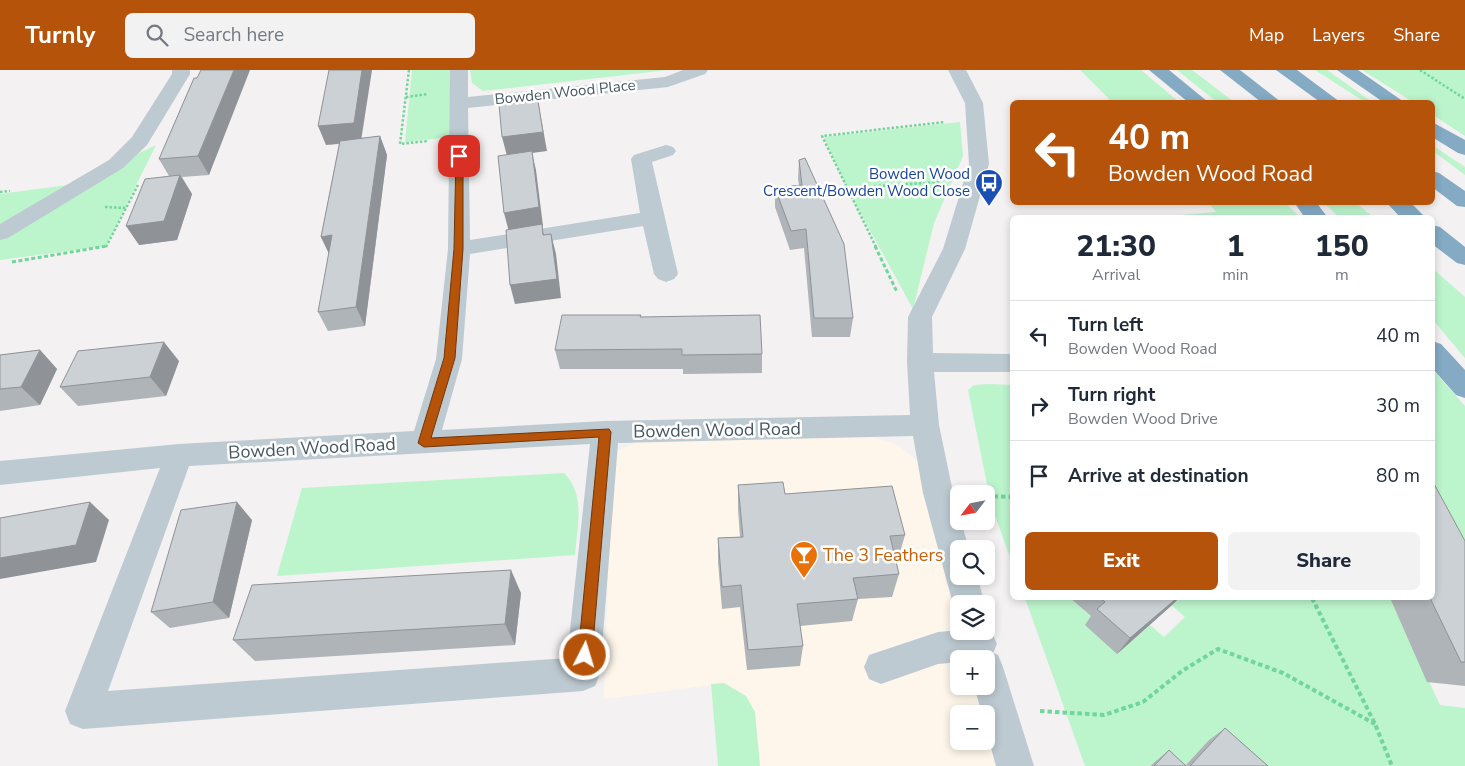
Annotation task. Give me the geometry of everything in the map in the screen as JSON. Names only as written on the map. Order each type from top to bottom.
[{"type":"highway","points":[[1158,70],[1196,100]]},
{"type":"highway","points":[[1228,70],[1269,100]]},
{"type":"highway","points":[[1285,70],[1328,100]]},
{"type":"highway","points":[[1346,70],[1392,100]]},
{"type":"highway","points":[[1435,130],[1465,149]]},
{"type":"highway","points":[[1435,179],[1465,202]]},
{"type":"highway","points":[[1306,205],[1315,215]]},
{"type":"highway","points":[[1400,205],[1411,215]]},
{"type":"highway","points":[[1435,234],[1465,258]]},
{"type":"highway","points":[[1435,353],[1465,388]]},
{"type":"street","points":[[0,234],[84,186],[116,164],[140,142],[181,74],[181,70]]},
{"type":"street","points":[[424,443],[450,358],[459,249],[459,70]]},
{"type":"street","name":"Bowden Wood Place","points":[[459,103],[668,82],[699,70]]},
{"type":"street","points":[[951,540],[938,493],[925,425],[920,362],[920,317],[954,249],[979,164],[974,103],[957,70]]},
{"type":"street","points":[[666,152],[641,159],[652,218],[666,274]]},
{"type":"street","points":[[459,249],[652,218]]},
{"type":"street","points":[[920,362],[1010,363]]},
{"type":"street","name":"Bowden Wood Road","points":[[0,473],[178,455],[605,432],[925,425]]},
{"type":"street","points":[[178,455],[83,711],[583,674],[605,432]]},
{"type":"street","points":[[881,667],[938,648],[982,650]]},
{"type":"street","points":[[994,695],[1015,766]]},
{"type":"path","points":[[409,70],[400,144],[459,137]]},
{"type":"path","points":[[1420,70],[1465,99]]},
{"type":"path","points":[[899,296],[822,136],[975,118]]},
{"type":"path","points":[[847,188],[974,180]]},
{"type":"path","points":[[10,262],[106,248],[140,183]]},
{"type":"path","points":[[995,496],[1010,497]]},
{"type":"path","points":[[1313,600],[1375,724],[1392,766]]},
{"type":"path","points":[[999,712],[1037,710],[1104,715],[1143,702],[1182,671],[1218,649],[1282,673],[1375,724]]},
{"type":"shaded area","points":[[867,435],[898,445],[917,461],[952,595],[950,595],[950,640],[959,640],[959,650],[950,650],[950,695],[977,695],[980,705],[950,705],[950,750],[992,750],[996,766],[718,766],[711,685],[604,699],[612,454],[645,438]]},
{"type":"green space","points":[[412,70],[453,70],[450,137],[405,142]]},
{"type":"green space","points":[[470,70],[668,70],[483,91],[472,83]]},
{"type":"green space","points":[[1080,70],[1141,70],[1177,100],[1110,100]]},
{"type":"green space","points":[[1177,70],[1192,70],[1231,100],[1214,100]]},
{"type":"green space","points":[[1315,70],[1327,70],[1369,100],[1362,100]]},
{"type":"green space","points":[[1362,70],[1465,70],[1465,136],[1435,116],[1435,100],[1410,100]]},
{"type":"green space","points":[[960,122],[963,156],[934,223],[913,309],[847,188],[824,137]]},
{"type":"green space","points":[[156,145],[106,246],[0,260],[0,194],[75,184]]},
{"type":"green space","points":[[1435,147],[1465,167],[1465,175],[1435,152]]},
{"type":"green space","points":[[1210,205],[1287,205],[1298,215],[1181,215],[1216,212]]},
{"type":"green space","points":[[1326,205],[1358,205],[1371,215],[1337,215]]},
{"type":"green space","points":[[1435,271],[1465,297],[1465,358],[1435,322]]},
{"type":"green space","points":[[1435,372],[1465,406],[1465,625],[1435,564]]},
{"type":"green space","points":[[974,385],[1010,385],[1010,557],[995,515],[995,485],[987,485],[968,390]]},
{"type":"green space","points":[[564,473],[571,482],[578,501],[579,512],[575,555],[277,576],[302,488]]},
{"type":"green space","points":[[1026,600],[1072,600],[1093,618],[1117,654],[1150,625],[1164,637],[1185,617],[1165,600],[1391,600],[1440,705],[1465,708],[1465,766],[1235,766],[1208,741],[1185,766],[1153,763],[1149,766],[1085,766]]},
{"type":"green space","points":[[724,683],[746,696],[755,712],[760,766],[718,766],[711,684]]},
{"type":"building","points":[[201,70],[234,70],[198,156],[159,159],[194,78],[197,78]]},
{"type":"building","points":[[329,70],[362,70],[354,123],[318,126]]},
{"type":"building","points":[[538,101],[543,132],[502,137],[499,105]]},
{"type":"building","points":[[380,136],[356,307],[318,312],[332,235],[321,237],[340,141]]},
{"type":"building","points":[[532,151],[539,207],[504,213],[498,156]]},
{"type":"building","points":[[805,158],[844,244],[853,318],[814,318],[806,229],[791,231],[775,188],[802,185],[799,160]]},
{"type":"building","points":[[180,175],[164,221],[126,226],[145,179]]},
{"type":"building","points":[[542,224],[543,235],[551,234],[557,279],[510,285],[506,230]]},
{"type":"building","points":[[562,315],[641,315],[640,317],[760,315],[762,354],[682,355],[682,349],[555,350]]},
{"type":"building","points":[[164,342],[150,377],[60,387],[78,351]]},
{"type":"building","points":[[40,350],[21,387],[0,389],[0,355]]},
{"type":"building","name":"The 3 Feathers","points":[[783,482],[785,494],[892,486],[905,535],[890,536],[899,574],[853,578],[858,599],[797,604],[803,646],[748,650],[741,585],[722,587],[718,538],[743,537],[738,485]]},
{"type":"building","points":[[1435,486],[1465,541],[1465,662],[1461,662],[1431,600],[1435,600]]},
{"type":"building","points":[[90,502],[76,545],[0,558],[0,518]]},
{"type":"building","points":[[237,502],[213,602],[151,612],[181,510]]},
{"type":"building","points":[[511,570],[505,624],[233,640],[252,585]]},
{"type":"building","points":[[1102,600],[1175,600],[1130,638],[1097,609],[1105,602]]},
{"type":"building","points":[[1225,728],[1268,766],[1190,766]]},
{"type":"building","points":[[1169,750],[1186,766],[1154,766]]},
{"type":"place","name":"Bowden Wood Crescent/Bowden Wood Close","points":[[989,207]]},
{"type":"place","name":"The 3 Feathers","points":[[804,579]]},
{"type":"route","points":[[459,156],[459,249],[450,358],[424,443],[605,432],[585,655]]}]
